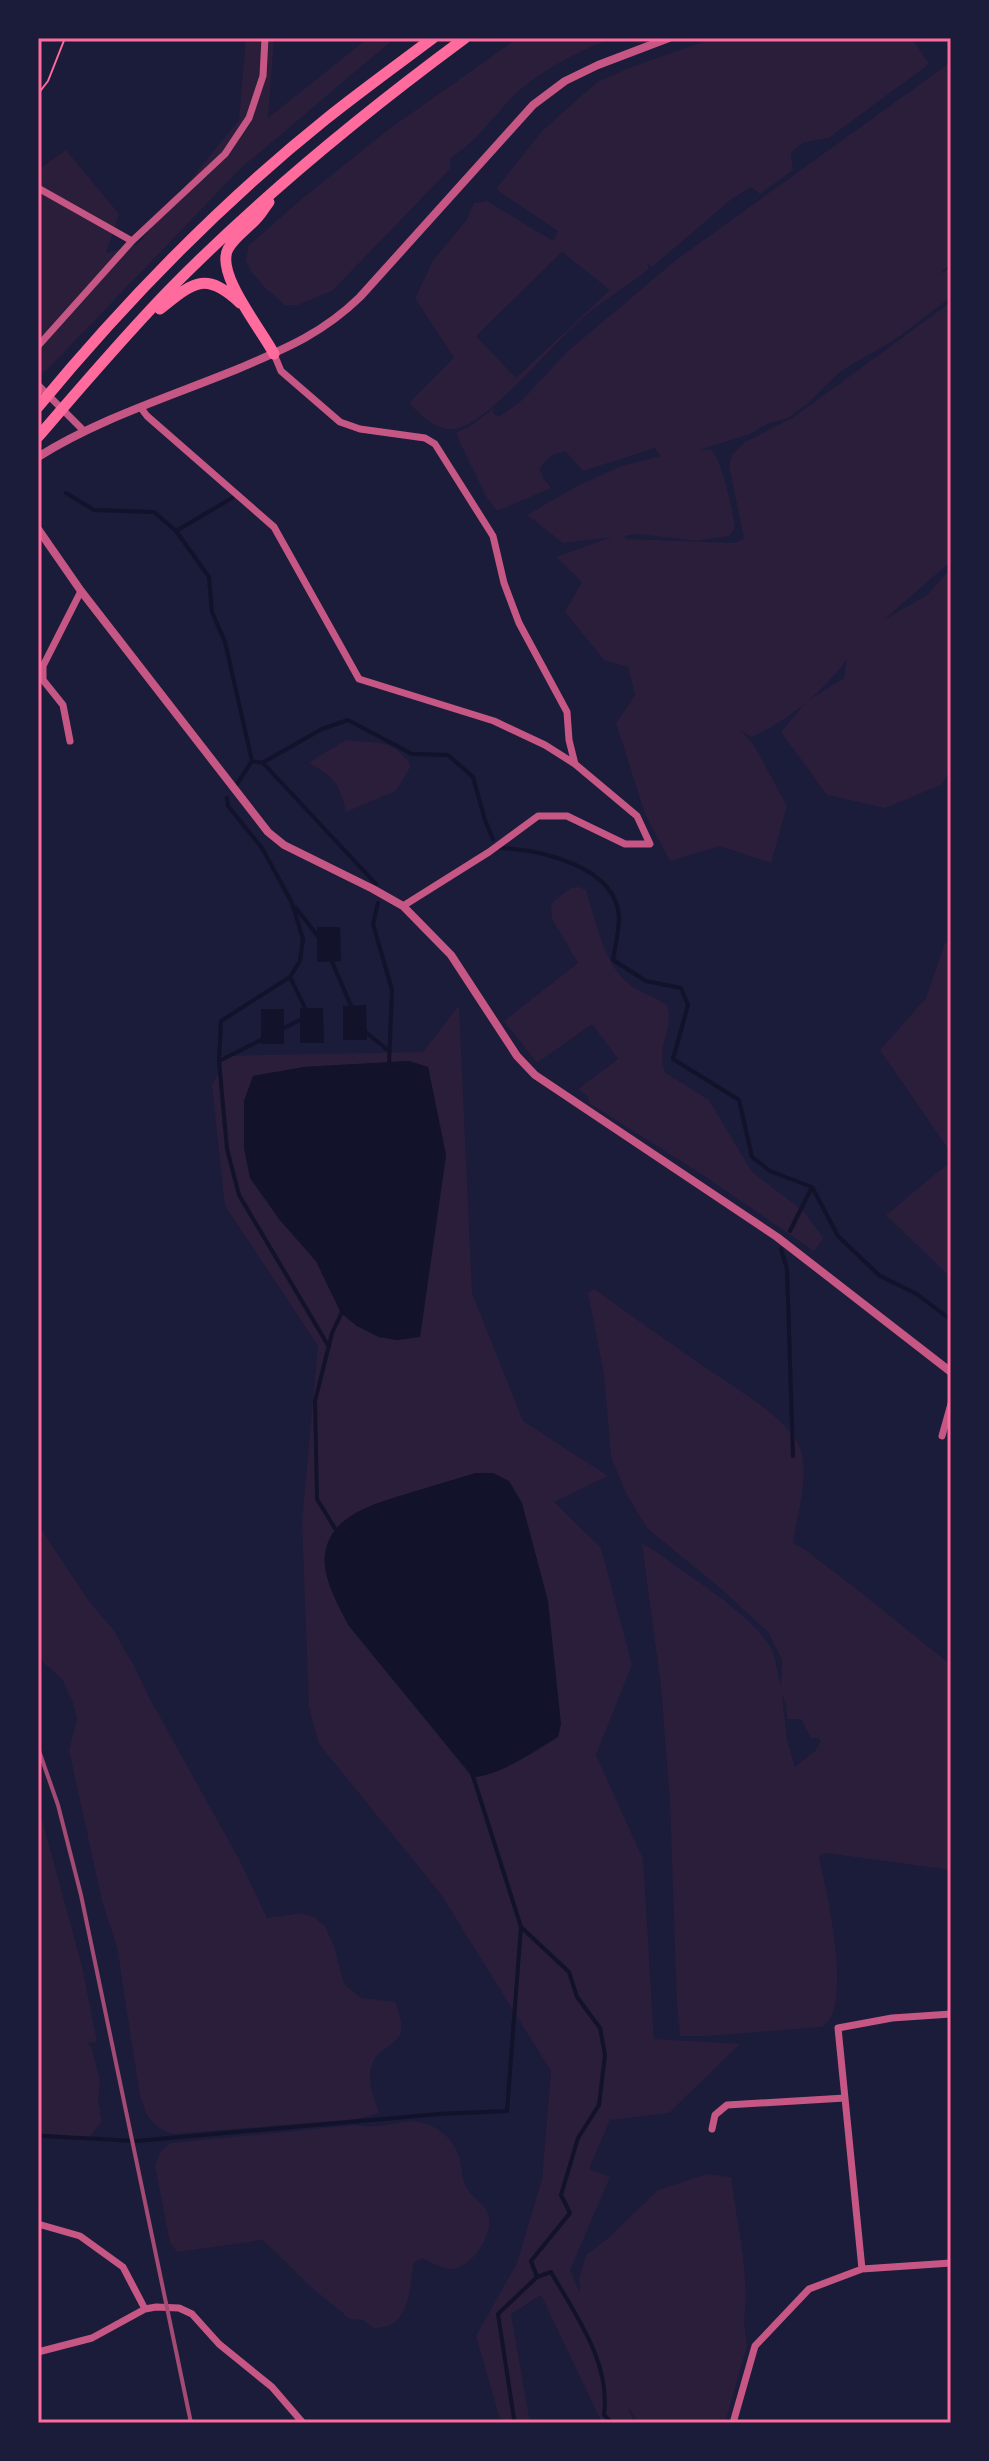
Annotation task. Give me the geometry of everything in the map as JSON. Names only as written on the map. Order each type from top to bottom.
[{"type":"highway","points":[[38,407],[154,278],[260,176],[325,119],[433,38]]},
{"type":"highway","points":[[38,437],[122,339],[205,255],[278,188],[404,82],[465,38]]},
{"type":"highway","points":[[274,354],[226,270],[225,256],[232,243],[258,217],[278,188]]},
{"type":"highway","points":[[122,339],[184,290],[197,284],[218,285],[226,289],[250,313]]},
{"type":"street","points":[[38,346],[132,241],[225,154],[249,118],[263,76],[265,38]]},
{"type":"street","points":[[38,457],[84,431],[274,354],[319,332],[350,307],[533,105],[565,81],[587,70],[669,38]]},
{"type":"street","points":[[38,188],[132,241]]},
{"type":"street","points":[[274,354],[281,371],[340,422],[360,429],[425,438],[435,444],[493,536],[504,583],[519,623],[567,712],[575,764]]},
{"type":"street","points":[[38,385],[84,431]]},
{"type":"street","points":[[141,408],[274,527],[359,679],[494,721],[545,745],[575,764],[637,816],[650,844],[625,844],[567,816],[538,816],[489,852],[403,906]]},
{"type":"street","points":[[38,529],[81,591],[276,840],[403,906],[451,955],[517,1056],[535,1075],[777,1237],[951,1372]]},
{"type":"street","points":[[70,741],[63,705],[43,680],[43,666],[81,591]]},
{"type":"street","points":[[942,1436],[951,1404]]},
{"type":"street","points":[[862,2269],[838,2028],[892,2018],[951,2014]]},
{"type":"street","points":[[712,2129],[715,2115],[727,2105],[845,2098]]},
{"type":"street","points":[[38,2224],[80,2236],[123,2267],[145,2309]]},
{"type":"street","points":[[733,2423],[755,2346],[809,2289],[862,2269],[951,2263]]},
{"type":"street","points":[[38,2352],[92,2338],[145,2309],[179,2308],[192,2314],[219,2344],[272,2387],[303,2423]]},
{"type":"path","points":[[38,94],[48,81],[65,38]]},
{"type":"shaded area","points":[[246,38],[274,38],[268,118],[368,38],[395,38],[240,169],[46,371],[38,374],[38,170],[66,150],[119,214],[106,253],[138,244],[239,120]]},
{"type":"shaded area","points":[[518,38],[612,38],[557,65],[516,94],[472,141],[450,158],[450,169],[332,291],[298,305],[285,305],[264,287],[246,260],[249,245],[389,129]]},
{"type":"shaded area","points":[[714,38],[912,38],[929,64],[829,138],[804,142],[791,153],[793,170],[760,194],[751,187],[733,198],[652,267],[647,263],[649,269],[585,316],[486,412],[455,429],[435,425],[409,403],[454,358],[415,298],[434,259],[466,221],[474,203],[487,201],[553,241],[558,231],[496,189],[542,131],[597,82]],"holes":[[[562,252],[610,290],[516,378],[476,336]]]},
{"type":"shaded area","points":[[951,62],[951,263],[939,275],[951,267],[951,297],[896,339],[841,371],[788,418],[699,450],[710,449],[723,473],[735,528],[729,536],[695,541],[639,534],[624,536],[626,539],[735,543],[744,538],[729,466],[732,455],[745,442],[794,417],[951,302],[951,561],[884,620],[927,595],[951,568],[951,769],[941,785],[885,808],[827,795],[781,732],[805,704],[751,737],[741,731],[754,745],[787,806],[771,863],[720,846],[670,861],[645,814],[616,723],[635,695],[628,667],[604,660],[565,612],[582,582],[556,557],[611,537],[563,543],[527,515],[577,486],[621,466],[660,456],[655,448],[583,471],[565,451],[561,452],[547,459],[540,469],[551,488],[496,510],[486,496],[457,432],[494,408],[493,413],[499,417],[521,401],[568,351],[676,260]],"holes":[[[847,659],[844,678],[808,701],[828,682]]]},
{"type":"shaded area","points":[[346,740],[390,746],[411,766],[396,791],[346,812],[335,783],[310,764]]},
{"type":"shaded area","points":[[571,888],[586,890],[601,940],[620,975],[667,1005],[669,1022],[662,1056],[666,1073],[709,1100],[752,1172],[802,1210],[824,1238],[814,1251],[703,1175],[589,1103],[588,1097],[578,1089],[618,1059],[592,1024],[537,1063],[504,1021],[578,963],[552,919],[551,907]]},
{"type":"shaded area","points":[[317,927],[340,927],[341,961],[317,962]]},
{"type":"shaded area","points":[[945,943],[951,943],[951,1153],[880,1050],[926,998]]},
{"type":"shaded area","points":[[366,1005],[367,1040],[343,1040],[343,1006]]},
{"type":"shaded area","points":[[459,1005],[472,1293],[523,1421],[608,1476],[554,1502],[601,1548],[632,1665],[596,1755],[643,1859],[654,2039],[740,2044],[669,2113],[610,2120],[589,2169],[610,2177],[570,2270],[580,2293],[579,2279],[586,2255],[658,2190],[706,2174],[731,2177],[743,2256],[747,2346],[725,2423],[639,2423],[628,2407],[634,2423],[602,2423],[541,2295],[511,2314],[530,2423],[501,2423],[476,2336],[517,2263],[542,2179],[551,2071],[440,1893],[319,1744],[309,1707],[302,1522],[318,1346],[225,1206],[212,1085],[219,1072],[221,1056],[423,1052]],"holes":[[[409,1061],[428,1067],[446,1155],[420,1336],[397,1340],[379,1337],[357,1326],[341,1313],[316,1261],[279,1219],[244,1148],[244,1101],[254,1076],[304,1067]],[[476,1473],[558,1737],[504,1768],[472,1777],[349,1626],[332,1592],[325,1555],[329,1540],[337,1528],[360,1511]]]},
{"type":"shaded area","points":[[300,1008],[323,1008],[324,1043],[300,1043]]},
{"type":"shaded area","points":[[261,1009],[284,1009],[284,1044],[261,1044]]},
{"type":"shaded area","points":[[409,1061],[428,1067],[446,1155],[420,1337],[397,1340],[379,1337],[357,1326],[341,1313],[316,1261],[279,1219],[250,1178],[244,1148],[244,1101],[253,1076],[304,1067]]},
{"type":"shaded area","points":[[951,1161],[951,1278],[886,1215]]},
{"type":"shaded area","points":[[594,1289],[757,1403],[786,1427],[801,1451],[804,1474],[793,1543],[854,1587],[951,1665],[951,1870],[826,1853],[819,1857],[834,1935],[837,1977],[832,2014],[822,2027],[680,2036],[670,1802],[661,1686],[642,1544],[750,1622],[772,1650],[781,1686],[782,1660],[768,1632],[647,1528],[626,1493],[611,1457],[604,1374],[588,1293]],"holes":[[[782,1695],[787,1719],[801,1719],[811,1738],[821,1741],[815,1751],[795,1767],[787,1740]]]},
{"type":"shaded area","points":[[476,1473],[493,1473],[509,1481],[522,1503],[548,1601],[561,1724],[558,1737],[505,1768],[473,1777],[349,1626],[332,1592],[325,1555],[329,1540],[337,1528],[360,1511]]},
{"type":"shaded area","points":[[38,1524],[88,1600],[113,1629],[239,1859],[267,1918],[302,1913],[315,1918],[325,1926],[334,1946],[344,1984],[361,1998],[395,2002],[400,2018],[399,2037],[375,2058],[370,2073],[379,2113],[357,2119],[173,2134],[160,2128],[148,2116],[140,2096],[117,1947],[102,1901],[69,1750],[77,1720],[73,1703],[62,1679],[38,1653]]},
{"type":"shaded area","points":[[38,1805],[82,1966],[97,2042],[88,2043],[100,2081],[98,2101],[102,2121],[89,2138],[38,2133]]},
{"type":"shaded area","points":[[412,2121],[434,2127],[451,2142],[459,2156],[466,2186],[488,2214],[488,2231],[480,2249],[459,2267],[444,2268],[422,2258],[414,2262],[406,2305],[395,2322],[386,2327],[374,2328],[363,2320],[350,2319],[312,2288],[263,2240],[177,2252],[170,2243],[155,2166],[161,2151],[171,2143]]},
{"type":"waterway","points":[[66,493],[94,510],[154,512],[176,531],[209,577],[212,612],[225,642],[252,761],[262,763],[322,729],[348,720],[412,754],[448,755],[473,777],[493,839]]},
{"type":"waterway","points":[[176,531],[232,498]]},
{"type":"waterway","points":[[237,784],[252,761]]},
{"type":"waterway","points":[[263,763],[376,884]]},
{"type":"waterway","points":[[227,798],[228,806],[262,848],[292,903],[303,939],[300,961],[290,977],[221,1021],[219,1061],[227,1149],[239,1195],[329,1347]]},
{"type":"waterway","points":[[500,848],[555,857],[591,873],[605,885],[615,899],[619,917],[613,960],[646,981],[681,988],[688,1005],[673,1059],[739,1100],[752,1157],[770,1171],[812,1187],[838,1236],[880,1276],[917,1294],[951,1320]]},
{"type":"waterway","points":[[378,903],[373,924],[392,990],[389,1065]]},
{"type":"waterway","points":[[296,908],[320,939]]},
{"type":"waterway","points":[[330,957],[352,1008]]},
{"type":"waterway","points":[[290,977],[306,1010]]},
{"type":"waterway","points":[[282,1029],[302,1019]]},
{"type":"waterway","points":[[363,1030],[389,1051]]},
{"type":"waterway","points":[[219,1061],[263,1039]]},
{"type":"waterway","points":[[790,1231],[812,1187]]},
{"type":"waterway","points":[[781,1249],[787,1269],[793,1456]]},
{"type":"waterway","points":[[339,1535],[317,1499],[315,1401],[332,1333],[343,1310]]},
{"type":"waterway","points":[[472,1773],[521,1927],[569,1972],[577,1997],[600,2028],[605,2055],[599,2105],[578,2138],[561,2195],[570,2213],[531,2261],[537,2277],[551,2272],[590,2340],[602,2377],[604,2415],[612,2423]]},
{"type":"waterway","points":[[44,2136],[136,2141],[439,2114],[507,2111],[521,1927]]},
{"type":"waterway","points":[[514,2419],[498,2314],[537,2277]]},
{"type":"railway","points":[[38,1748],[58,1805],[81,1895],[191,2423]]}]
